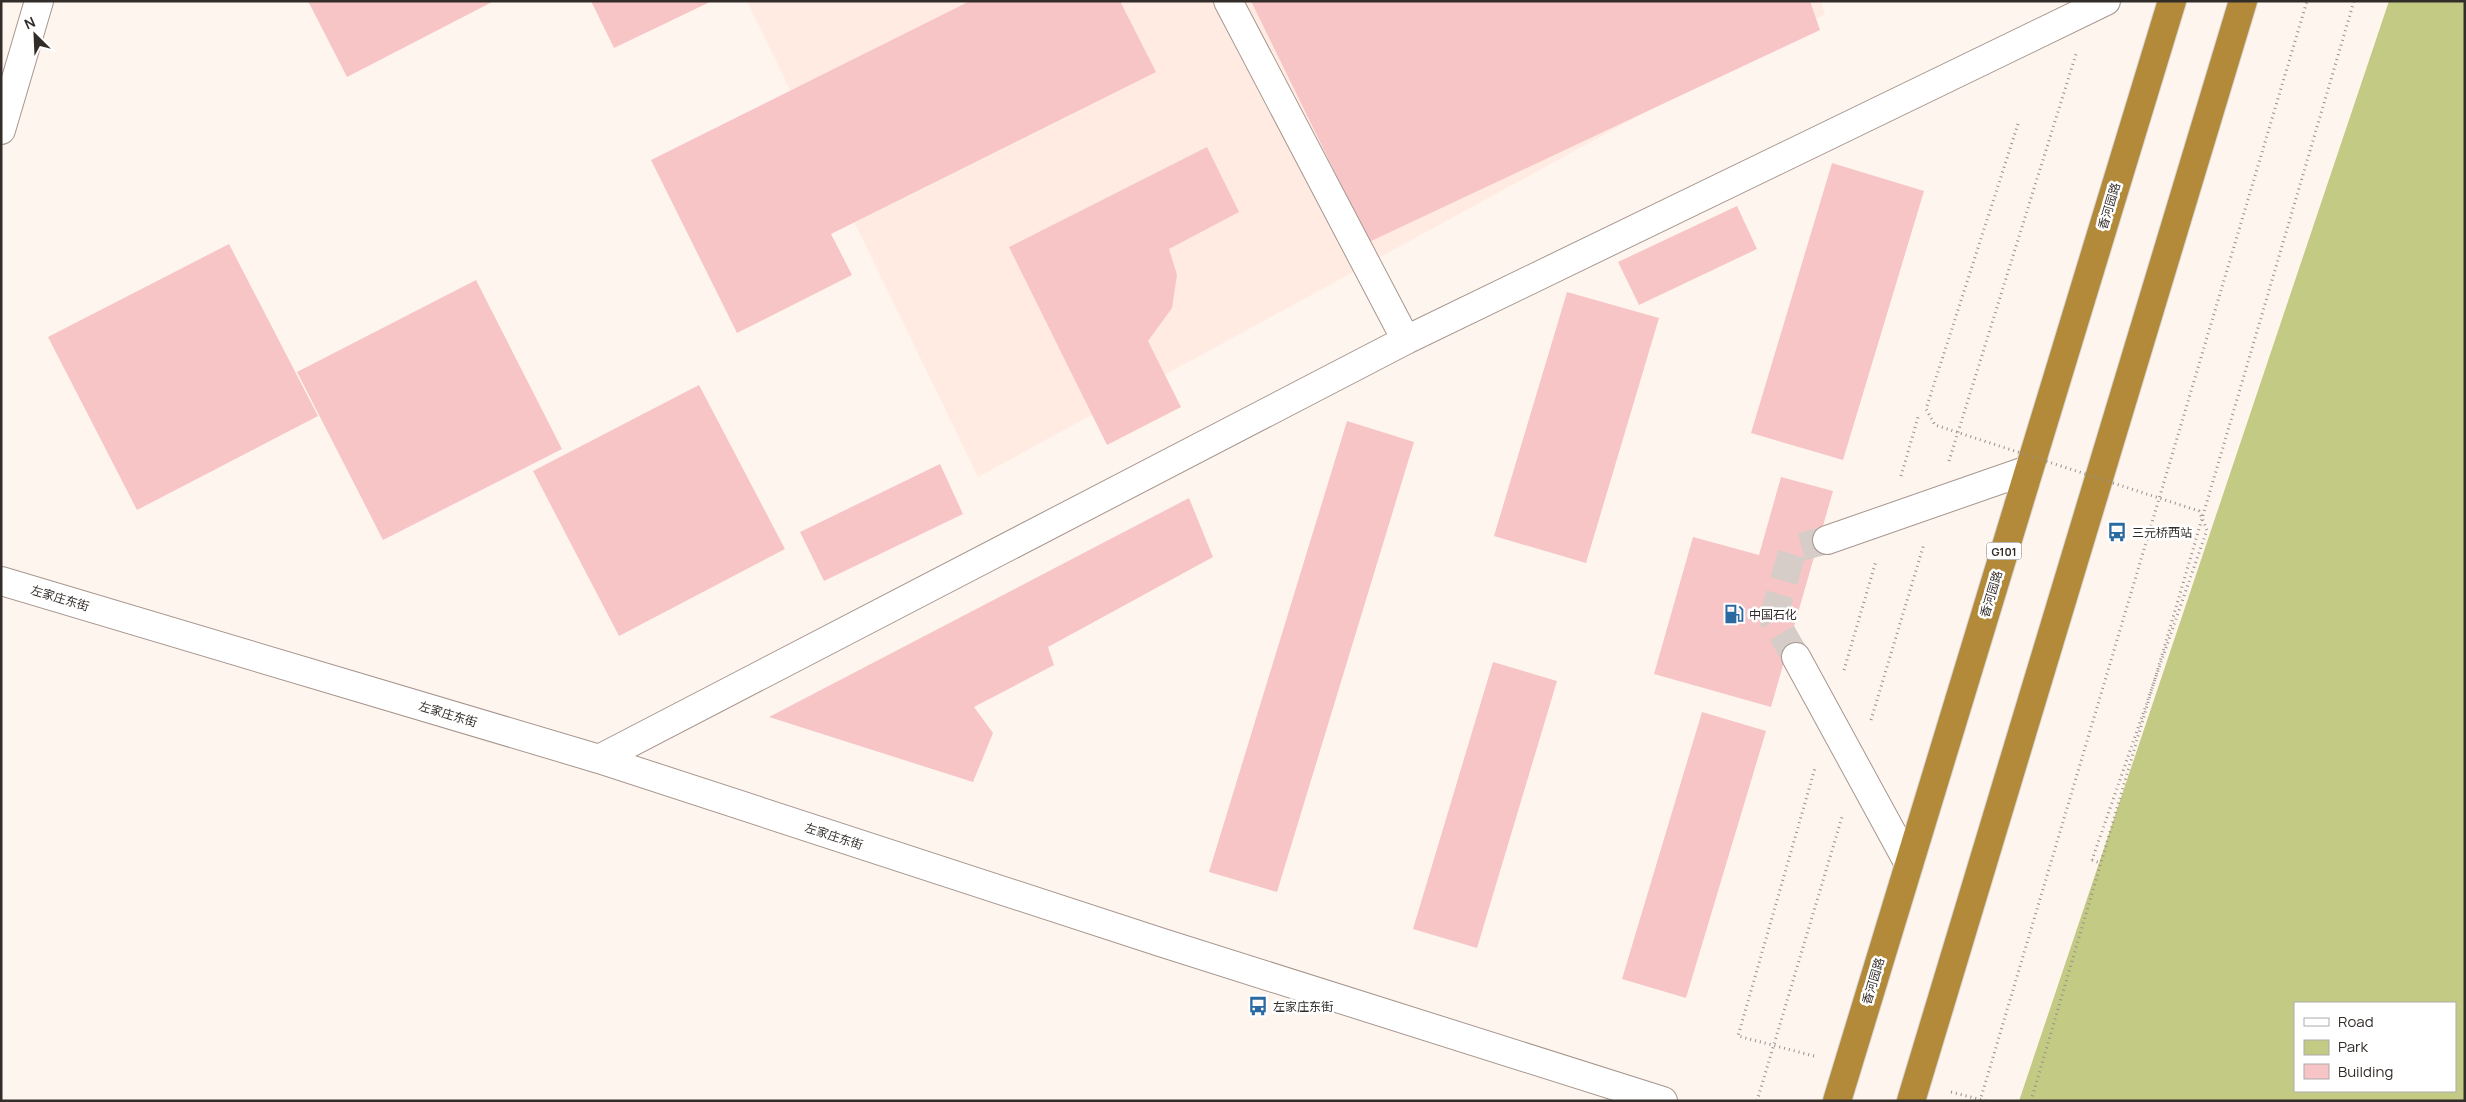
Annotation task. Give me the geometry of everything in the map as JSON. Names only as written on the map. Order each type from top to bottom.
[{"type":"highway","name":"香河园路","points":[[1837,1101],[2172,1]]},
{"type":"highway","points":[[1914,1092],[2243,1]]},
{"type":"street","points":[[1,130],[39,1]]},
{"type":"street","points":[[1228,1],[1406,340]]},
{"type":"street","points":[[599,759],[1406,340],[2098,5]]},
{"type":"street","points":[[1827,540],[2028,470]]},
{"type":"street","name":"左家庄东街","points":[[1,580],[599,759],[1163,943],[1664,1101]]},
{"type":"street","points":[[1796,657],[1909,864]]},
{"type":"path","points":[[1981,1100],[2307,1]]},
{"type":"path","points":[[2032,1101],[2100,863],[2354,1]]},
{"type":"path","points":[[1757,1101],[1936,502],[2098,5]]},
{"type":"path","points":[[2018,124],[1926,409],[1935,425],[2199,511],[2207,530],[2092,860],[2100,863]]},
{"type":"path","points":[[1848,1065],[1738,1036],[1919,414]]},
{"type":"path","points":[[1914,1092],[1986,1101]]},
{"type":"shaded area","points":[[747,1],[1821,1],[1825,14],[978,477]]},
{"type":"green space","points":[[2389,1],[2465,1],[2465,1101],[2019,1101]]},
{"type":"building","points":[[308,1],[494,1],[347,77]]},
{"type":"building","points":[[591,1],[712,1],[614,48]]},
{"type":"building","points":[[970,1],[1120,1],[1156,72],[831,234],[852,275],[737,333],[651,160]]},
{"type":"building","points":[[1251,1],[1810,1],[1820,30],[1369,242]]},
{"type":"building","points":[[1207,147],[1239,212],[1169,249],[1177,275],[1172,308],[1148,341],[1181,407],[1107,445],[1009,247]]},
{"type":"building","points":[[1832,163],[1924,191],[1843,460],[1751,433]]},
{"type":"building","points":[[1737,206],[1757,249],[1639,305],[1618,262]]},
{"type":"building","points":[[229,244],[318,416],[137,510],[48,337]]},
{"type":"building","points":[[476,280],[562,449],[383,540],[297,372]]},
{"type":"building","points":[[1567,292],[1659,318],[1586,563],[1494,536]]},
{"type":"building","points":[[699,385],[785,549],[619,636],[533,471]]},
{"type":"building","points":[[1347,421],[1414,442],[1277,892],[1209,872]]},
{"type":"building","points":[[940,464],[963,514],[824,581],[800,532]]},
{"type":"building","name":"中国石化","points":[[1781,477],[1833,491],[1771,707],[1654,674],[1693,537],[1759,555]]},
{"type":"building","points":[[1189,498],[1213,557],[1048,647],[1054,665],[974,707],[993,733],[973,782],[769,717]]},
{"type":"building","points":[[1493,662],[1557,681],[1477,948],[1413,929]]},
{"type":"building","points":[[1702,712],[1766,731],[1686,998],[1622,979]]},
{"type":"tunnel","points":[[1796,657],[1773,618],[1793,549],[1827,540]]},
{"type":"place","name":"三元桥西站","points":[[2117,532]]},
{"type":"place","name":"中国石化","points":[[1734,614]]},
{"type":"place","name":"左家庄东街","points":[[1258,1006]]}]
